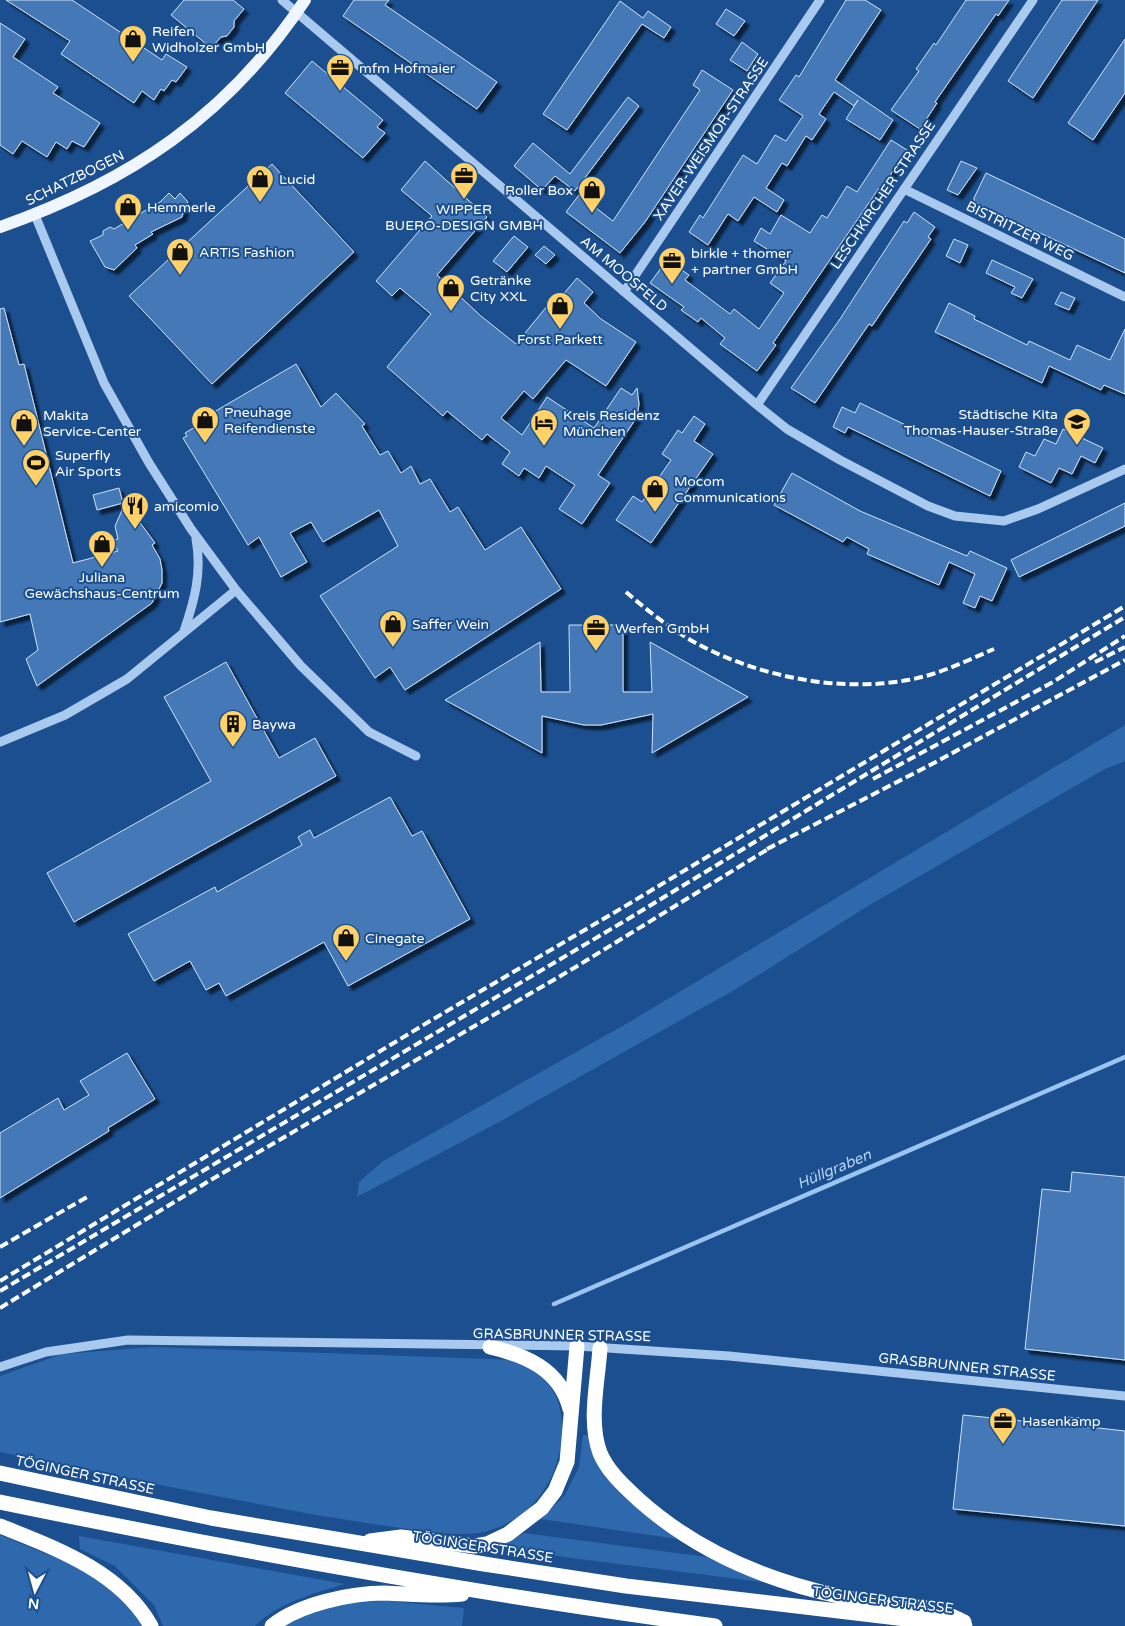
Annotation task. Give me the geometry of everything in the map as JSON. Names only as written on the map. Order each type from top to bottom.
[{"type":"highway","points":[[353,1543],[401,1537],[474,1546],[487,1544],[508,1534],[542,1508],[555,1491],[567,1462],[577,1346]]},
{"type":"highway","points":[[490,1347],[519,1354],[548,1373],[558,1382],[565,1394],[572,1418]]},
{"type":"highway","points":[[600,1348],[594,1416],[595,1432],[600,1452],[608,1468],[620,1482],[655,1514],[715,1553],[755,1571],[838,1596],[883,1604],[939,1610],[973,1626]]},
{"type":"highway","name":"TÖGINGER STRASSE","points":[[0,1473],[211,1518],[353,1543],[626,1586],[965,1626]]},
{"type":"highway","points":[[0,1502],[208,1545],[477,1592],[715,1626]]},
{"type":"highway","points":[[0,1526],[76,1559],[105,1577],[121,1588],[138,1605],[151,1626]]},
{"type":"highway","points":[[272,1626],[296,1613],[340,1598],[384,1593],[437,1597],[477,1592]]},
{"type":"main road","name":"SCHATZBOGEN","points":[[0,227],[35,215],[115,178],[172,142],[231,90],[305,0]]},
{"type":"street","name":"AM MOOSFELD","points":[[282,0],[757,405],[805,440],[892,487],[954,516],[980,520],[1004,521],[1038,509],[1125,468]]},
{"type":"street","name":"XAVER-WEISMOR-STRASSE","points":[[624,292],[820,0]]},
{"type":"street","name":"LESCHKIRCHER STRASSE","points":[[757,405],[1032,0]]},
{"type":"street","name":"BISTRITZER WEG","points":[[904,189],[1125,297]]},
{"type":"street","points":[[35,215],[104,383],[149,463],[196,536],[236,590],[297,662],[369,732],[416,756]]},
{"type":"street","points":[[184,631],[198,582],[199,554],[196,536]]},
{"type":"street","points":[[0,742],[65,714],[127,679],[236,590]]},
{"type":"street","name":"GRASBRUNNER STRASSE","points":[[0,1367],[46,1352],[128,1340],[490,1347],[577,1346],[729,1356],[1125,1396]]},
{"type":"shaded area","points":[[1125,725],[1125,761],[1103,770],[868,906],[736,989],[501,1121],[357,1197],[359,1182],[383,1161],[626,1024]]},
{"type":"shaded area","points":[[153,1347],[517,1360],[544,1379],[555,1395],[561,1415],[561,1446],[549,1481],[540,1496],[528,1509],[514,1520],[497,1528],[479,1533],[463,1534],[415,1530],[322,1516],[0,1452],[0,1376],[62,1354]]},
{"type":"shaded area","points":[[583,1435],[587,1435],[602,1466],[613,1480],[638,1506],[677,1539],[541,1519],[565,1495],[579,1467]]},
{"type":"shaded area","points":[[524,1533],[715,1558],[785,1585],[571,1558],[493,1546],[507,1542]]},
{"type":"shaded area","points":[[0,1535],[83,1569],[120,1596],[143,1626],[0,1626]]},
{"type":"shaded area","points":[[79,1536],[345,1584],[309,1595],[285,1605],[255,1626],[163,1626],[154,1605],[115,1566],[80,1549]]},
{"type":"shaded area","points":[[386,1601],[464,1608],[462,1626],[284,1626],[309,1613],[333,1606],[359,1602]]},
{"type":"building","points":[[6,0],[72,0],[162,60],[166,54],[187,67],[176,82],[172,80],[164,91],[161,89],[154,100],[142,91],[134,103],[61,54],[70,41]]},
{"type":"building","points":[[184,0],[233,0],[244,9],[234,21],[234,27],[227,36],[221,37],[211,48],[171,15]]},
{"type":"building","points":[[354,0],[389,0],[385,5],[497,82],[477,109],[343,16]]},
{"type":"building","points":[[846,0],[865,0],[881,10],[835,80],[893,120],[880,140],[846,119],[858,100],[854,106],[834,92],[819,114],[826,119],[812,140],[806,136],[787,166],[782,163],[766,188],[784,200],[777,212],[754,197],[738,221],[728,214],[708,245],[689,232],[700,215],[703,218],[743,155],[757,164],[775,135],[786,141],[803,116],[779,100],[796,75],[799,77]]},
{"type":"building","points":[[966,0],[1009,0],[998,16],[996,14],[935,102],[937,103],[920,129],[891,110],[919,71],[916,69],[934,43],[936,45]]},
{"type":"building","points":[[1062,0],[1098,0],[1033,98],[1008,81]]},
{"type":"building","points":[[620,1],[643,18],[648,11],[671,27],[664,38],[642,24],[567,130],[543,114]]},
{"type":"building","points":[[726,9],[745,21],[734,36],[716,24]]},
{"type":"building","points":[[0,23],[25,39],[13,57],[58,87],[53,93],[100,123],[84,147],[72,141],[67,149],[56,142],[47,157],[22,141],[13,154],[0,145]]},
{"type":"building","points":[[1125,39],[1125,93],[1093,140],[1068,123]]},
{"type":"building","points":[[742,42],[758,54],[747,71],[730,60]]},
{"type":"building","points":[[312,61],[383,120],[377,127],[385,133],[363,158],[285,93]]},
{"type":"building","points":[[702,70],[733,90],[645,222],[620,253],[566,212],[579,195],[613,221],[700,90],[693,85]]},
{"type":"building","points":[[628,97],[639,106],[575,191],[555,176],[542,190],[514,166],[533,143],[570,174]]},
{"type":"building","points":[[891,140],[907,150],[773,343],[776,345],[757,371],[720,344],[725,338],[701,318],[698,322],[681,310],[684,307],[650,283],[667,260],[689,275],[685,280],[730,314],[734,309],[759,329],[784,293],[770,283],[786,261],[754,241],[761,228],[770,234],[781,215],[810,233],[822,215],[827,218],[847,186],[857,192]]},
{"type":"building","points":[[425,161],[487,217],[437,275],[481,316],[516,344],[557,294],[561,297],[577,278],[593,292],[584,303],[601,319],[636,342],[606,386],[566,360],[533,399],[524,391],[501,418],[522,435],[547,397],[594,428],[621,388],[632,395],[637,388],[639,404],[637,417],[598,475],[610,483],[582,524],[559,509],[575,485],[546,466],[539,478],[524,468],[519,476],[502,464],[510,452],[487,434],[482,440],[447,411],[443,416],[387,367],[431,314],[400,288],[392,296],[376,281],[432,216],[401,190]]},
{"type":"building","points":[[961,161],[977,168],[958,195],[947,190]]},
{"type":"building","points":[[272,164],[354,252],[212,384],[129,296]]},
{"type":"building","points":[[986,173],[1125,239],[1125,273],[974,202],[974,198]]},
{"type":"building","name":"Hemmerle","points":[[169,193],[175,199],[180,193],[188,202],[182,217],[151,232],[153,234],[135,245],[137,248],[114,270],[105,267],[90,241],[103,235],[103,231],[110,227],[114,229],[160,202]]},
{"type":"building","points":[[914,212],[935,227],[928,237],[931,239],[872,326],[869,324],[815,403],[791,388],[840,319],[904,221],[907,223]]},
{"type":"building","points":[[514,236],[528,247],[507,272],[493,261]]},
{"type":"building","points":[[954,239],[968,245],[960,263],[946,256]]},
{"type":"building","points":[[544,246],[555,255],[546,264],[535,255]]},
{"type":"building","points":[[992,260],[1033,279],[1022,298],[1011,293],[1015,287],[986,273]]},
{"type":"building","points":[[1061,292],[1075,298],[1069,310],[1055,304]]},
{"type":"building","points":[[949,303],[975,316],[974,319],[1027,345],[1029,341],[1070,360],[1077,345],[1110,360],[1125,329],[1125,394],[1104,385],[1101,390],[1049,366],[1042,383],[935,332]]},
{"type":"building","points":[[4,308],[19,365],[24,364],[73,563],[118,551],[111,541],[118,539],[115,526],[124,506],[136,517],[155,543],[152,545],[160,559],[162,570],[162,583],[152,603],[37,686],[26,659],[38,650],[30,614],[0,622],[0,309]]},
{"type":"building","points":[[296,364],[321,407],[336,393],[365,424],[362,426],[380,455],[388,451],[401,473],[411,466],[420,484],[430,479],[450,512],[458,507],[485,550],[521,527],[561,589],[405,690],[390,667],[375,678],[320,596],[398,546],[379,510],[323,542],[311,522],[290,533],[307,562],[281,577],[259,537],[248,545],[183,438],[187,436],[185,433],[203,422],[202,419]]},
{"type":"building","points":[[860,403],[1001,471],[990,496],[848,427],[845,433],[833,427],[842,407],[855,413]]},
{"type":"building","points":[[694,416],[705,424],[694,441],[713,454],[651,543],[616,520],[633,496],[642,502],[671,460],[662,454],[678,430],[682,433]]},
{"type":"building","points":[[1063,429],[1103,448],[1095,463],[1081,456],[1072,474],[1059,468],[1051,483],[1019,467],[1026,452],[1035,456],[1044,439],[1056,444]]},
{"type":"building","points":[[792,473],[860,511],[967,556],[970,551],[1007,568],[992,601],[980,596],[975,608],[963,603],[975,574],[949,562],[939,585],[867,554],[869,549],[847,537],[843,542],[774,505]]},
{"type":"building","points":[[119,488],[123,503],[97,510],[93,495]]},
{"type":"building","points":[[1125,503],[1125,526],[1019,577],[1011,560]]},
{"type":"building","points":[[569,625],[623,625],[623,692],[652,692],[650,642],[748,697],[652,753],[653,714],[601,725],[584,725],[542,716],[542,753],[445,700],[540,642],[541,692],[570,692]]},
{"type":"building","points":[[226,662],[279,758],[315,738],[336,776],[74,922],[47,873],[211,781],[164,697]]},
{"type":"building","points":[[390,797],[412,836],[422,831],[470,919],[348,986],[324,942],[226,996],[219,983],[206,990],[190,961],[154,981],[128,934],[215,887],[217,892],[302,845],[298,837],[310,830],[314,838]]},
{"type":"building","points":[[127,1053],[155,1099],[108,1128],[109,1131],[0,1198],[0,1133],[58,1098],[64,1110],[89,1095],[80,1081]]},
{"type":"building","points":[[1072,1172],[1125,1177],[1125,1360],[1025,1349],[1042,1189],[1070,1192]]},
{"type":"building","points":[[963,1415],[1063,1425],[1064,1417],[1082,1418],[1081,1426],[1125,1431],[1125,1526],[953,1509]]},
{"type":"waterway","name":"Hüllgraben","points":[[554,1304],[1125,1057]]},
{"type":"railway","points":[[626,592],[676,631],[694,642],[744,664],[798,679],[854,684],[908,680],[941,671],[994,649]]},
{"type":"railway","points":[[0,1281],[430,1021],[1125,606]]},
{"type":"railway","points":[[0,1291],[628,919],[1125,617]]},
{"type":"railway","points":[[873,779],[1053,682],[1125,636]]},
{"type":"railway","points":[[1095,662],[1125,647]]},
{"type":"railway","points":[[767,849],[932,764],[1125,660]]},
{"type":"railway","points":[[0,1308],[209,1181],[574,968],[773,846]]},
{"type":"railway","points":[[0,1247],[87,1197]]},
{"type":"place","name":"Reifen Widholzer GmbH","points":[[133,63]]},
{"type":"place","name":"mfm Hofmaier","points":[[340,92]]},
{"type":"place","name":"WIPPER BUERO-DESIGN GMBH","points":[[464,200]]},
{"type":"place","name":"Lucid","points":[[260,203]]},
{"type":"place","name":"Roller Box","points":[[592,214]]},
{"type":"place","name":"Hemmerle","points":[[128,231]]},
{"type":"place","name":"ARTiS Fashion","points":[[180,276]]},
{"type":"place","name":"birkle + thomer + partner GmbH","points":[[672,285]]},
{"type":"place","name":"Getränke City XXL","points":[[451,312]]},
{"type":"place","name":"Forst Parkett","points":[[560,330]]},
{"type":"place","name":"Pneuhage Reifendienste","points":[[205,444]]},
{"type":"place","name":"Städtische Kita Thomas-Hauser-Straße","points":[[1077,446]]},
{"type":"place","name":"Makita Service-Center","points":[[24,447]]},
{"type":"place","name":"Kreis Residenz München","points":[[544,447]]},
{"type":"place","name":"Superfly Air Sports","points":[[36,487]]},
{"type":"place","name":"Mocom Communications","points":[[655,513]]},
{"type":"place","name":"amicomio","points":[[135,530]]},
{"type":"place","name":"Juliana Gewächshaus-Centrum","points":[[102,568]]},
{"type":"place","name":"Saffer Wein","points":[[393,648]]},
{"type":"place","name":"Werfen GmbH","points":[[596,652]]},
{"type":"place","name":"Baywa","points":[[233,748]]},
{"type":"place","name":"Cinegate","points":[[346,962]]},
{"type":"place","name":"Hasenkamp","points":[[1003,1445]]}]
